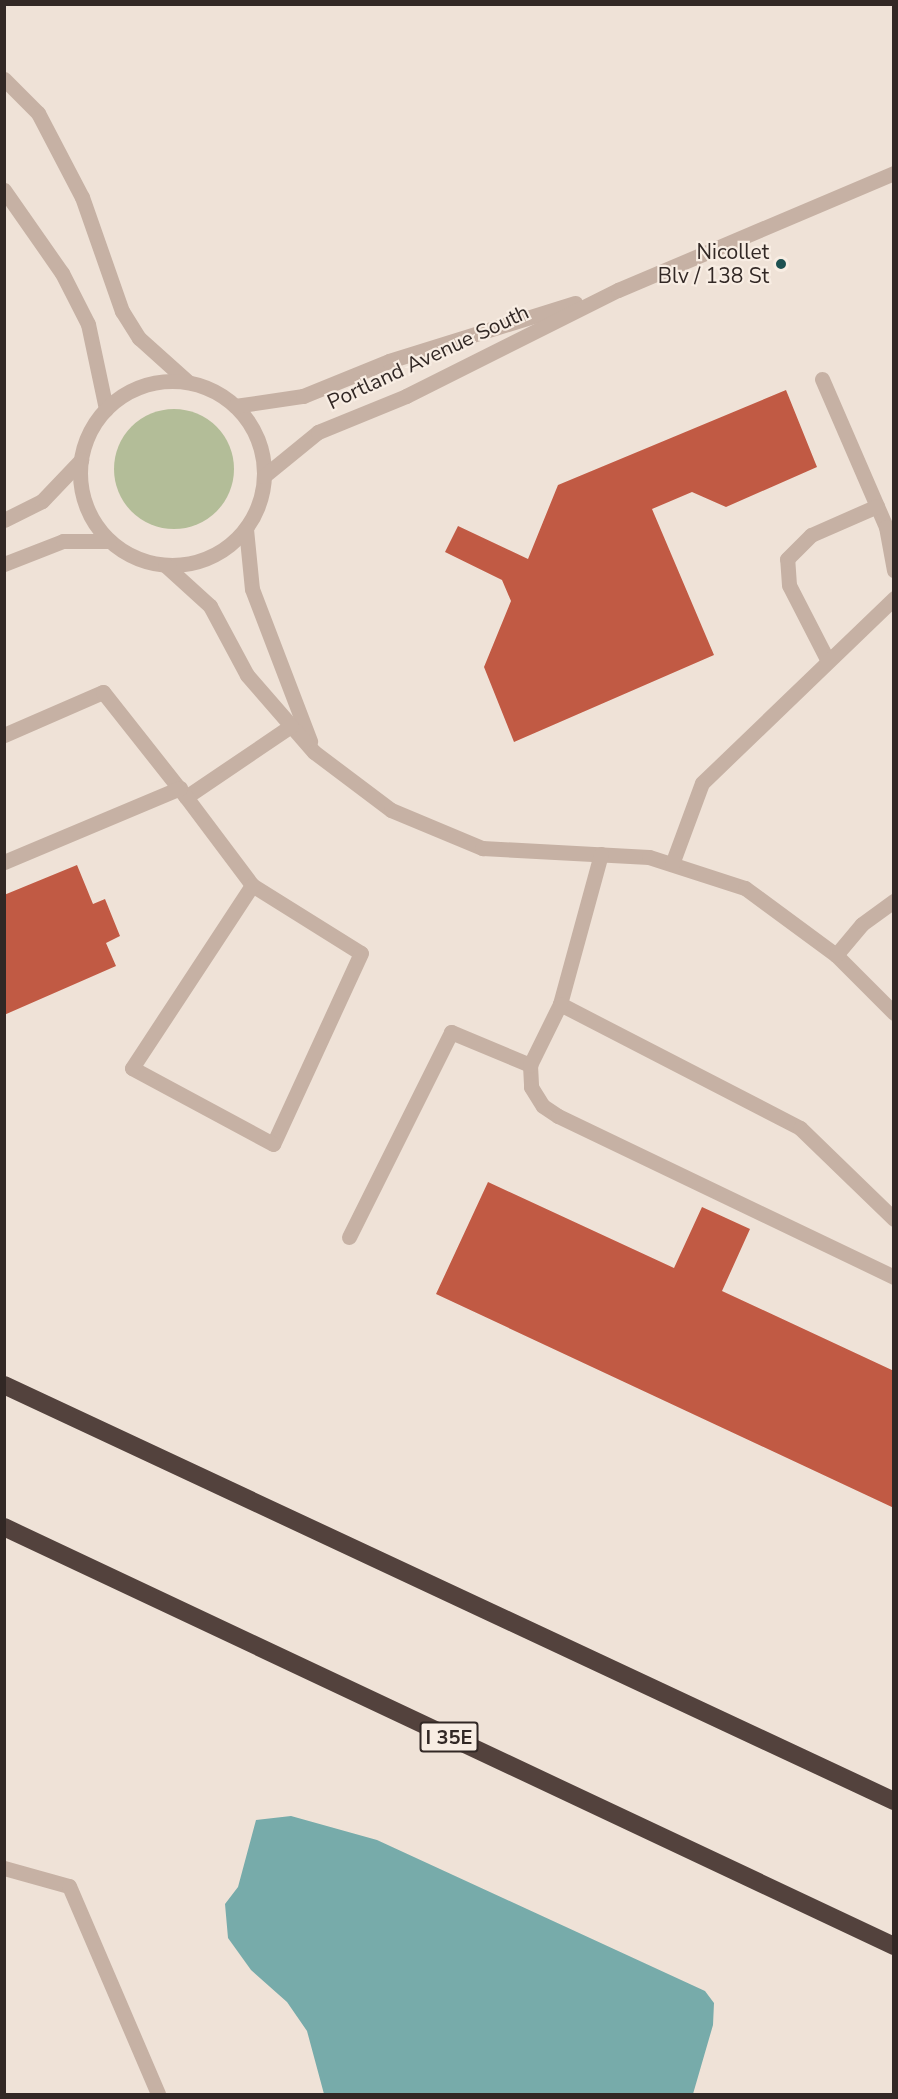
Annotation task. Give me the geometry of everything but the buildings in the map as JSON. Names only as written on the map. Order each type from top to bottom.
[{"type":"highway","points":[[4,1385],[894,1801]]},
{"type":"highway","name":"I 35E","points":[[4,1527],[894,1946]]},
{"type":"street","points":[[4,79],[38,113],[82,197],[122,311],[139,338],[188,382]]},
{"type":"street","name":"Portland Avenue South","points":[[264,476],[318,432],[406,396],[618,290],[894,173]]},
{"type":"street","points":[[4,190],[62,273],[88,324],[106,409]]},
{"type":"street","name":"Portland Avenue South","points":[[235,406],[303,396],[389,361],[618,290]]},
{"type":"street","points":[[822,379],[877,506],[894,570]]},
{"type":"street","points":[[165,566],[210,557],[246,529],[262,495],[264,476],[261,450],[235,406],[213,390],[188,382],[148,385],[130,391],[106,409],[89,432],[81,460],[86,504],[109,541],[126,553],[165,566],[210,606],[247,675],[315,752],[391,810],[483,848],[649,857],[745,888],[836,955],[894,1013]]},
{"type":"street","points":[[4,520],[42,501],[81,460]]},
{"type":"street","points":[[828,661],[789,585],[787,560],[811,535],[877,506]]},
{"type":"street","points":[[246,529],[252,589],[315,752]]},
{"type":"street","points":[[4,564],[63,542],[109,541]]},
{"type":"street","points":[[672,864],[702,783],[894,598]]},
{"type":"street","points":[[4,735],[103,692],[252,885],[361,953],[273,1144],[132,1068],[252,885]]},
{"type":"street","points":[[4,862],[183,793],[291,726]]},
{"type":"street","points":[[601,854],[560,1004],[530,1065],[531,1087],[543,1106],[558,1116],[894,1277]]},
{"type":"street","points":[[836,955],[862,924],[894,902]]},
{"type":"street","points":[[560,1004],[800,1128],[894,1220]]},
{"type":"street","points":[[349,1237],[451,1032],[530,1065]]},
{"type":"street","points":[[4,1868],[69,1886],[159,2094]]},
{"type":"green space","points":[[174,409],[197,414],[216,427],[229,446],[234,469],[229,492],[216,511],[197,524],[174,529],[151,524],[132,511],[119,492],[114,469],[119,446],[132,427],[151,414]]},
{"type":"water","points":[[291,1816],[377,1840],[705,1991],[714,2003],[713,2025],[693,2094],[324,2094],[307,2031],[287,2002],[251,1970],[228,1938],[225,1904],[238,1887],[256,1820]]},
{"type":"place","name":"Nicollet Blv / 138 St","points":[[781,264]]}]
